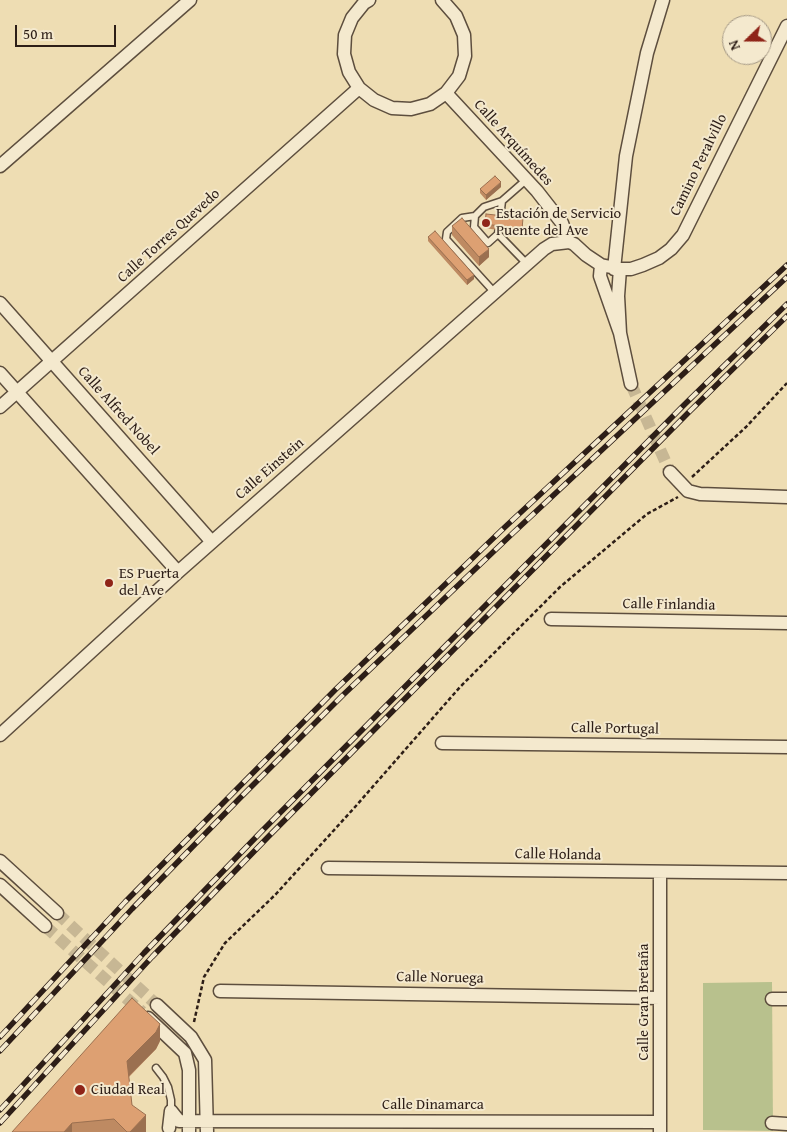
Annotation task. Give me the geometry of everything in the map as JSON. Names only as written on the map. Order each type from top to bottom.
[{"type":"street","points":[[0,166],[190,0]]},
{"type":"street","points":[[365,1],[352,18],[345,35],[344,54],[349,72],[359,88],[374,100],[392,108],[411,109],[430,104],[446,93],[459,76],[465,56],[464,35],[456,16],[442,0]]},
{"type":"street","points":[[620,333],[617,269],[626,156],[646,53],[663,0]]},
{"type":"street","name":"Camino Peralvillo","points":[[569,242],[601,265],[617,269],[631,269],[659,258],[670,249],[683,235],[787,26]]},
{"type":"street","name":"Calle Torres Quevedo","points":[[0,407],[359,88]]},
{"type":"street","name":"Calle Arquímedes","points":[[446,93],[526,180],[562,223],[569,242]]},
{"type":"street","name":"Calle Einstein","points":[[0,735],[178,572],[527,264],[552,244],[569,242]]},
{"type":"street","points":[[601,265],[600,276],[620,333],[631,384]]},
{"type":"street","name":"Calle Alfred Nobel","points":[[0,303],[212,542]]},
{"type":"street","points":[[0,373],[178,572]]},
{"type":"street","points":[[670,472],[690,490],[787,497]]},
{"type":"street","name":"Calle Finlandia","points":[[551,619],[787,623]]},
{"type":"street","name":"Calle Portugal","points":[[442,743],[787,747]]},
{"type":"street","points":[[0,861],[57,913]]},
{"type":"street","name":"Calle Holanda","points":[[328,868],[787,874]]},
{"type":"street","name":"Calle Gran Bretaña","points":[[660,873],[660,1127]]},
{"type":"street","points":[[0,885],[45,926]]},
{"type":"street","name":"Calle Noruega","points":[[220,991],[660,998]]},
{"type":"street","points":[[772,999],[787,999]]},
{"type":"street","points":[[157,1005],[191,1037],[205,1060],[207,1126]]},
{"type":"street","points":[[146,1016],[185,1053],[188,1070],[177,1124]]},
{"type":"street","name":"Calle Dinamarca","points":[[177,1124],[207,1126],[306,1123],[660,1127]]},
{"type":"street","points":[[772,1123],[787,1124]]},
{"type":"lane","points":[[495,293],[446,239],[447,232],[462,218],[475,216],[484,207],[502,201],[526,180]]},
{"type":"lane","points":[[475,216],[474,228],[488,243],[498,234],[502,201]]},
{"type":"lane","points":[[498,234],[527,264]]},
{"type":"lane","points":[[156,1068],[168,1087],[177,1124]]},
{"type":"path","points":[[191,1037],[204,977],[225,943],[276,894],[460,687],[560,587],[647,514],[690,490],[714,458],[787,383]]},
{"type":"green space","points":[[772,982],[773,1131],[703,1130],[703,983]]},
{"type":"building","points":[[495,176],[501,182],[486,195],[480,189]]},
{"type":"building","points":[[486,214],[523,218],[522,229],[485,224]]},
{"type":"building","points":[[462,218],[489,249],[479,257],[452,226]]},
{"type":"building","points":[[435,231],[474,275],[467,280],[428,237]]},
{"type":"building","name":"Ciudad Real","points":[[132,998],[160,1024],[156,1032],[127,1061],[132,1105],[146,1115],[130,1132],[127,1132],[114,1119],[72,1123],[64,1132],[12,1132]]},
{"type":"tunnel","points":[[631,384],[670,472]]},
{"type":"tunnel","points":[[57,913],[157,1005]]},
{"type":"tunnel","points":[[45,926],[142,1012]]},
{"type":"railway","points":[[0,1037],[125,902],[336,689],[505,527],[787,265]]},
{"type":"railway","points":[[0,1051],[132,909],[342,696],[787,277]]},
{"type":"railway","points":[[0,1110],[144,953],[260,833],[684,405],[787,304]]},
{"type":"railway","points":[[0,1123],[152,957],[268,837],[689,412],[787,316]]},
{"type":"place","name":"Estación de Servicio Puente del Ave","points":[[486,223]]},
{"type":"place","name":"ES Puerta del Ave","points":[[109,583]]},
{"type":"place","name":"Ciudad Real","points":[[80,1090]]}]
